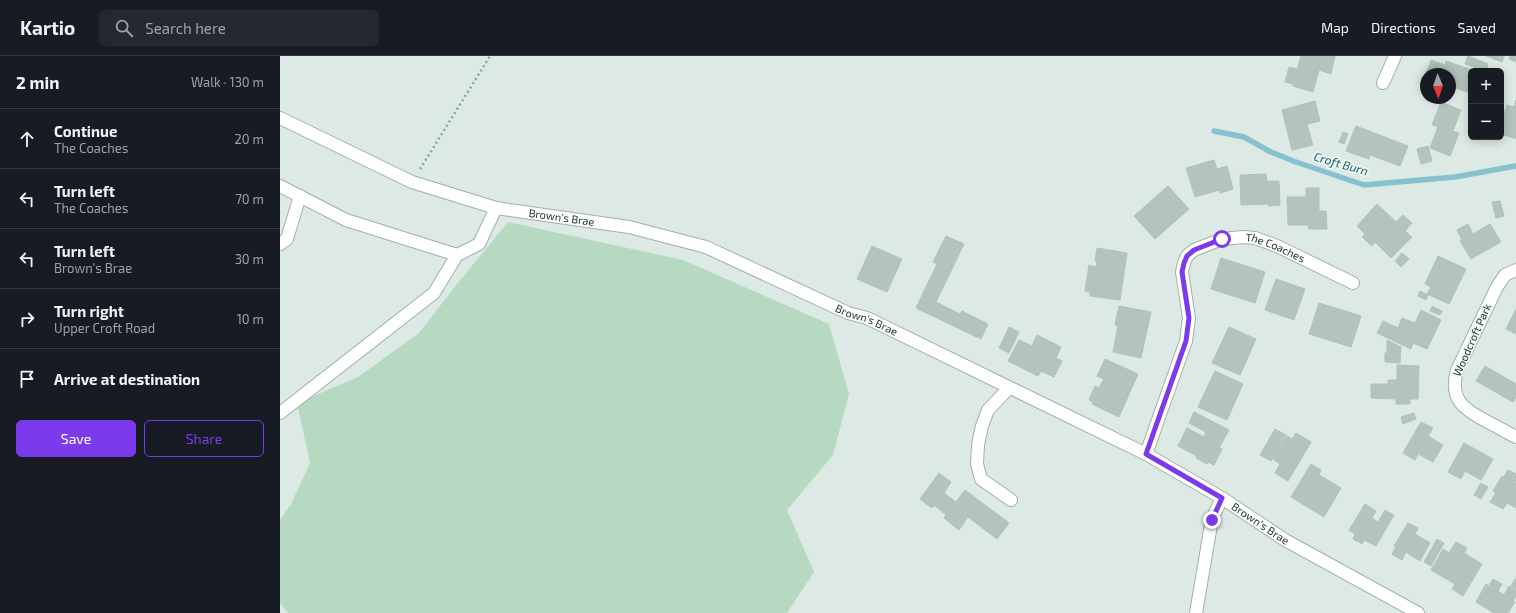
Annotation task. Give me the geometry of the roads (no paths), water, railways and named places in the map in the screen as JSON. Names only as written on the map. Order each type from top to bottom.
[{"type":"street","points":[[1383,83],[1395,56]]},
{"type":"street","name":"Brown's Brae","points":[[280,118],[412,182],[496,208],[629,228],[706,247],[848,313],[867,318],[1146,454],[1222,498],[1285,540],[1418,613]]},
{"type":"street","points":[[280,186],[346,220],[457,255]]},
{"type":"street","points":[[280,244],[287,239],[300,196]]},
{"type":"street","points":[[280,413],[434,292],[457,255],[479,244],[496,208]]},
{"type":"street","name":"The Coaches","points":[[1146,454],[1186,341],[1189,318],[1182,272],[1187,256],[1194,250],[1222,239],[1243,237],[1255,238],[1277,246],[1353,283]]},
{"type":"street","name":"Woodcroft Park","points":[[1516,270],[1505,275],[1497,287],[1457,370],[1454,385],[1458,399],[1467,411],[1516,437]]},
{"type":"street","points":[[1009,388],[988,410],[978,445],[977,464],[981,479],[1011,500]]},
{"type":"street","points":[[1196,613],[1212,520],[1222,498]]},
{"type":"waterway","name":"Croft Burn","points":[[1214,131],[1244,137],[1271,152],[1364,185],[1455,177],[1516,166]]}]
